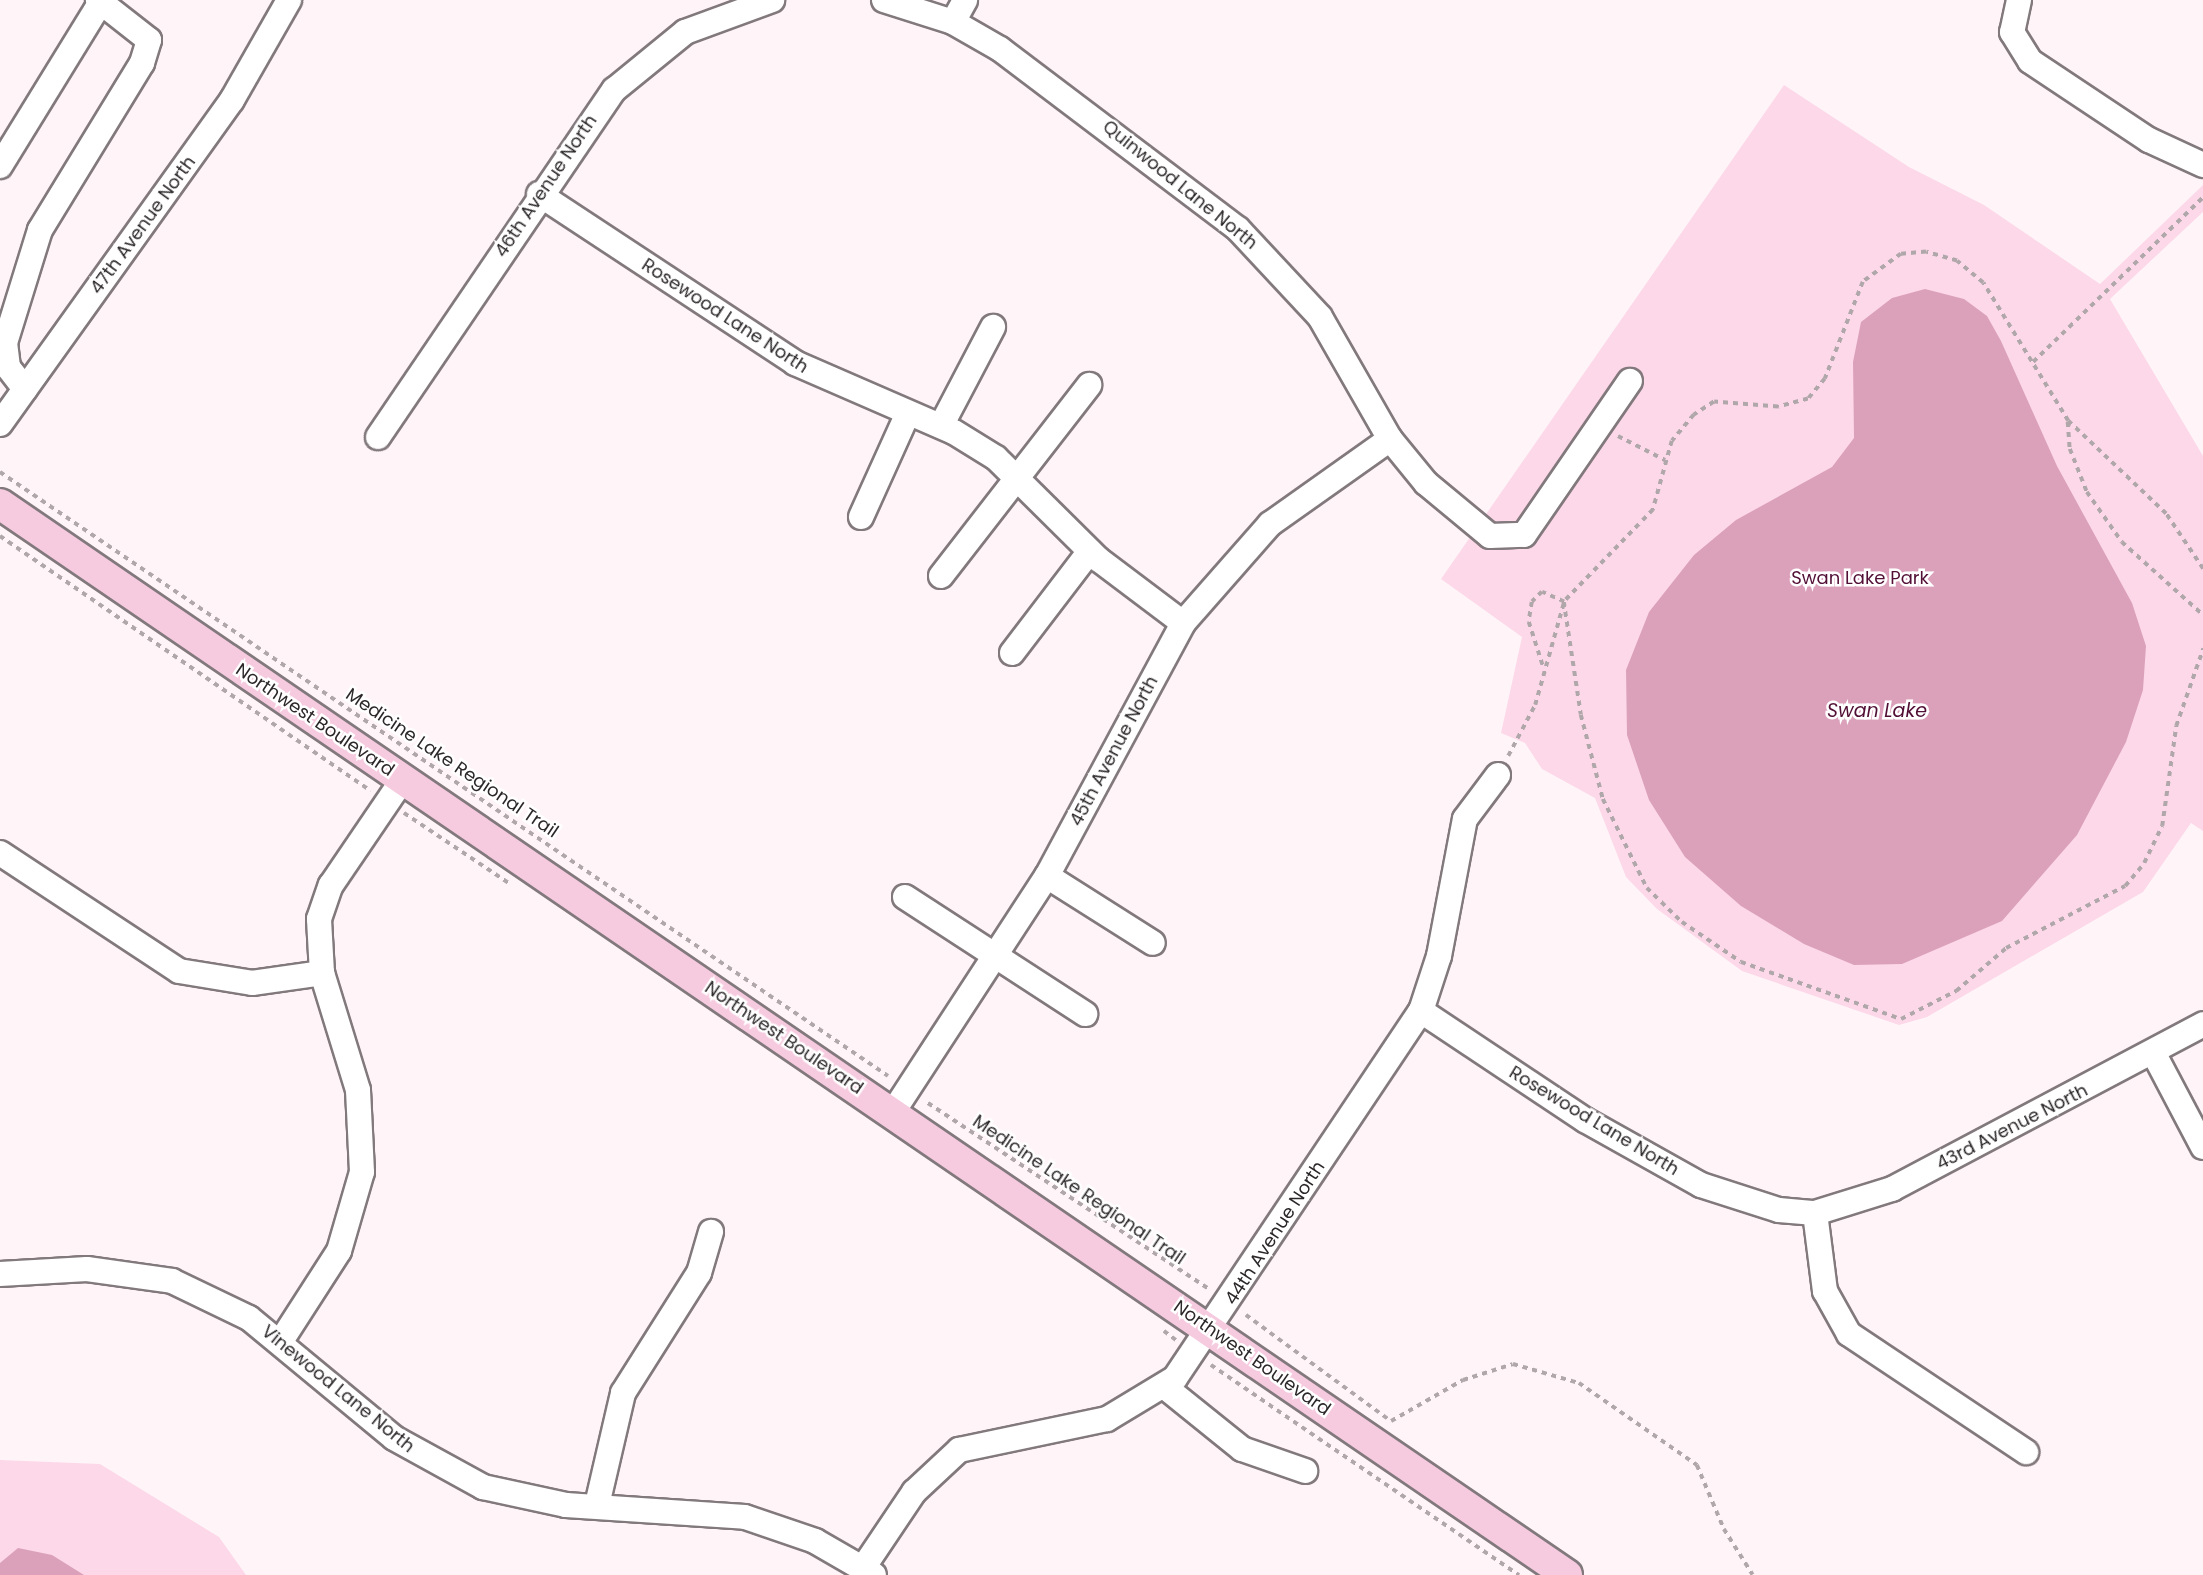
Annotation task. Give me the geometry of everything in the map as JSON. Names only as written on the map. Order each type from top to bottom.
[{"type":"main road","name":"Northwest Boulevard","points":[[0,504],[1567,1575]]},
{"type":"street","name":"46th Avenue North","points":[[378,437],[539,194],[614,89],[647,59],[728,12],[772,0]]},
{"type":"street","points":[[884,0],[959,11]]},
{"type":"street","points":[[2019,0],[2012,32],[2031,61],[2149,140],[2203,165]]},
{"type":"street","points":[[0,166],[99,3],[149,40],[142,63],[40,230],[5,343],[8,367],[25,389]]},
{"type":"street","name":"47th Avenue North","points":[[0,424],[232,100],[283,11]]},
{"type":"street","name":"Quinwood Lane North","points":[[959,11],[1238,229],[1320,317],[1390,439],[1467,523],[1490,536],[1524,535],[1630,381]]},
{"type":"street","name":"Rosewood Lane North","points":[[539,194],[795,363],[941,426],[1015,474],[1090,551],[1183,624]]},
{"type":"street","points":[[941,426],[993,327]]},
{"type":"street","points":[[940,576],[1015,474],[1089,385]]},
{"type":"street","points":[[861,517],[908,413]]},
{"type":"street","name":"45th Avenue North","points":[[893,1112],[1046,876],[1183,624],[1270,524],[1390,439]]},
{"type":"street","points":[[1012,653],[1090,551]]},
{"type":"street","name":"44th Avenue North","points":[[869,1571],[914,1492],[959,1450],[1107,1419],[1165,1387],[1210,1330],[1421,1011],[1439,956],[1465,818],[1498,775]]},
{"type":"street","points":[[281,1341],[339,1251],[362,1172],[358,1090],[322,973],[319,919],[331,885],[402,779]]},
{"type":"street","points":[[0,853],[179,971],[252,983],[322,973]]},
{"type":"street","points":[[1046,876],[1153,943]]},
{"type":"street","points":[[905,897],[1086,1014]]},
{"type":"street","name":"Rosewood Lane North","points":[[1421,1011],[1585,1120],[1701,1185],[1766,1207],[1815,1213]]},
{"type":"street","name":"43rd Avenue North","points":[[1815,1213],[1869,1200],[2154,1054],[2203,1024]]},
{"type":"street","points":[[2154,1054],[2203,1147]]},
{"type":"street","points":[[1815,1213],[1825,1291],[1849,1334],[2026,1452]]},
{"type":"street","points":[[597,1505],[623,1392],[699,1273],[711,1232]]},
{"type":"street","name":"Vinewood Lane North","points":[[0,1274],[87,1269],[172,1281],[249,1318],[281,1341],[394,1438],[436,1466],[525,1498],[745,1517],[786,1528],[869,1571]]},
{"type":"street","points":[[1165,1387],[1242,1449],[1305,1471]]},
{"type":"path","points":[[2033,362],[2203,197]]},
{"type":"path","points":[[1498,775],[1535,705],[1564,602],[1653,510],[1672,441],[1694,415],[1714,402],[1778,407],[1808,399],[1825,379],[1863,282],[1880,264],[1926,252],[1957,261],[1983,283],[2068,421],[2166,514],[2203,569]]},
{"type":"path","points":[[2068,421],[2070,449],[2087,492],[2122,542],[2203,615]]},
{"type":"path","name":"Medicine Lake Regional Trail","points":[[0,472],[888,1076]]},
{"type":"path","points":[[0,536],[371,791]]},
{"type":"path","points":[[1544,669],[1529,622],[1532,602],[1542,592],[1564,602]]},
{"type":"path","points":[[1564,602],[1581,715],[1603,799],[1647,888],[1682,922],[1741,962],[1901,1019],[1955,991],[2006,948],[2125,886],[2138,871],[2162,826],[2176,726],[2203,649]]},
{"type":"path","name":"Medicine Lake Regional Trail","points":[[928,1102],[1195,1286],[1219,1291]]},
{"type":"path","points":[[1245,1315],[1391,1421],[1463,1380],[1513,1364],[1579,1383],[1697,1465],[1724,1529],[1753,1575]]},
{"type":"path","points":[[1210,1366],[1519,1575]]},
{"type":"green space","name":"Swan Lake Park","points":[[1784,85],[1909,167],[1984,205],[2100,284],[2203,185],[2203,212],[2110,299],[2203,456],[2203,831],[2191,823],[2143,892],[1927,1017],[1899,1025],[1742,971],[1657,909],[1626,877],[1595,798],[1542,769],[1525,743],[1501,733],[1522,637],[1441,579]]},
{"type":"green space","points":[[0,1460],[100,1464],[219,1537],[246,1575],[0,1575]]},
{"type":"water","name":"Swan Lake","points":[[1925,289],[1964,299],[1987,316],[2001,341],[2057,466],[2132,603],[2146,646],[2143,690],[2126,742],[2077,835],[2002,921],[1902,964],[1854,965],[1804,944],[1741,906],[1685,857],[1649,800],[1627,735],[1626,670],[1649,612],[1694,555],[1736,520],[1832,467],[1854,438],[1853,362],[1861,322],[1892,298]]},
{"type":"water","points":[[18,1548],[52,1555],[84,1575],[0,1575],[0,1563]]}]
